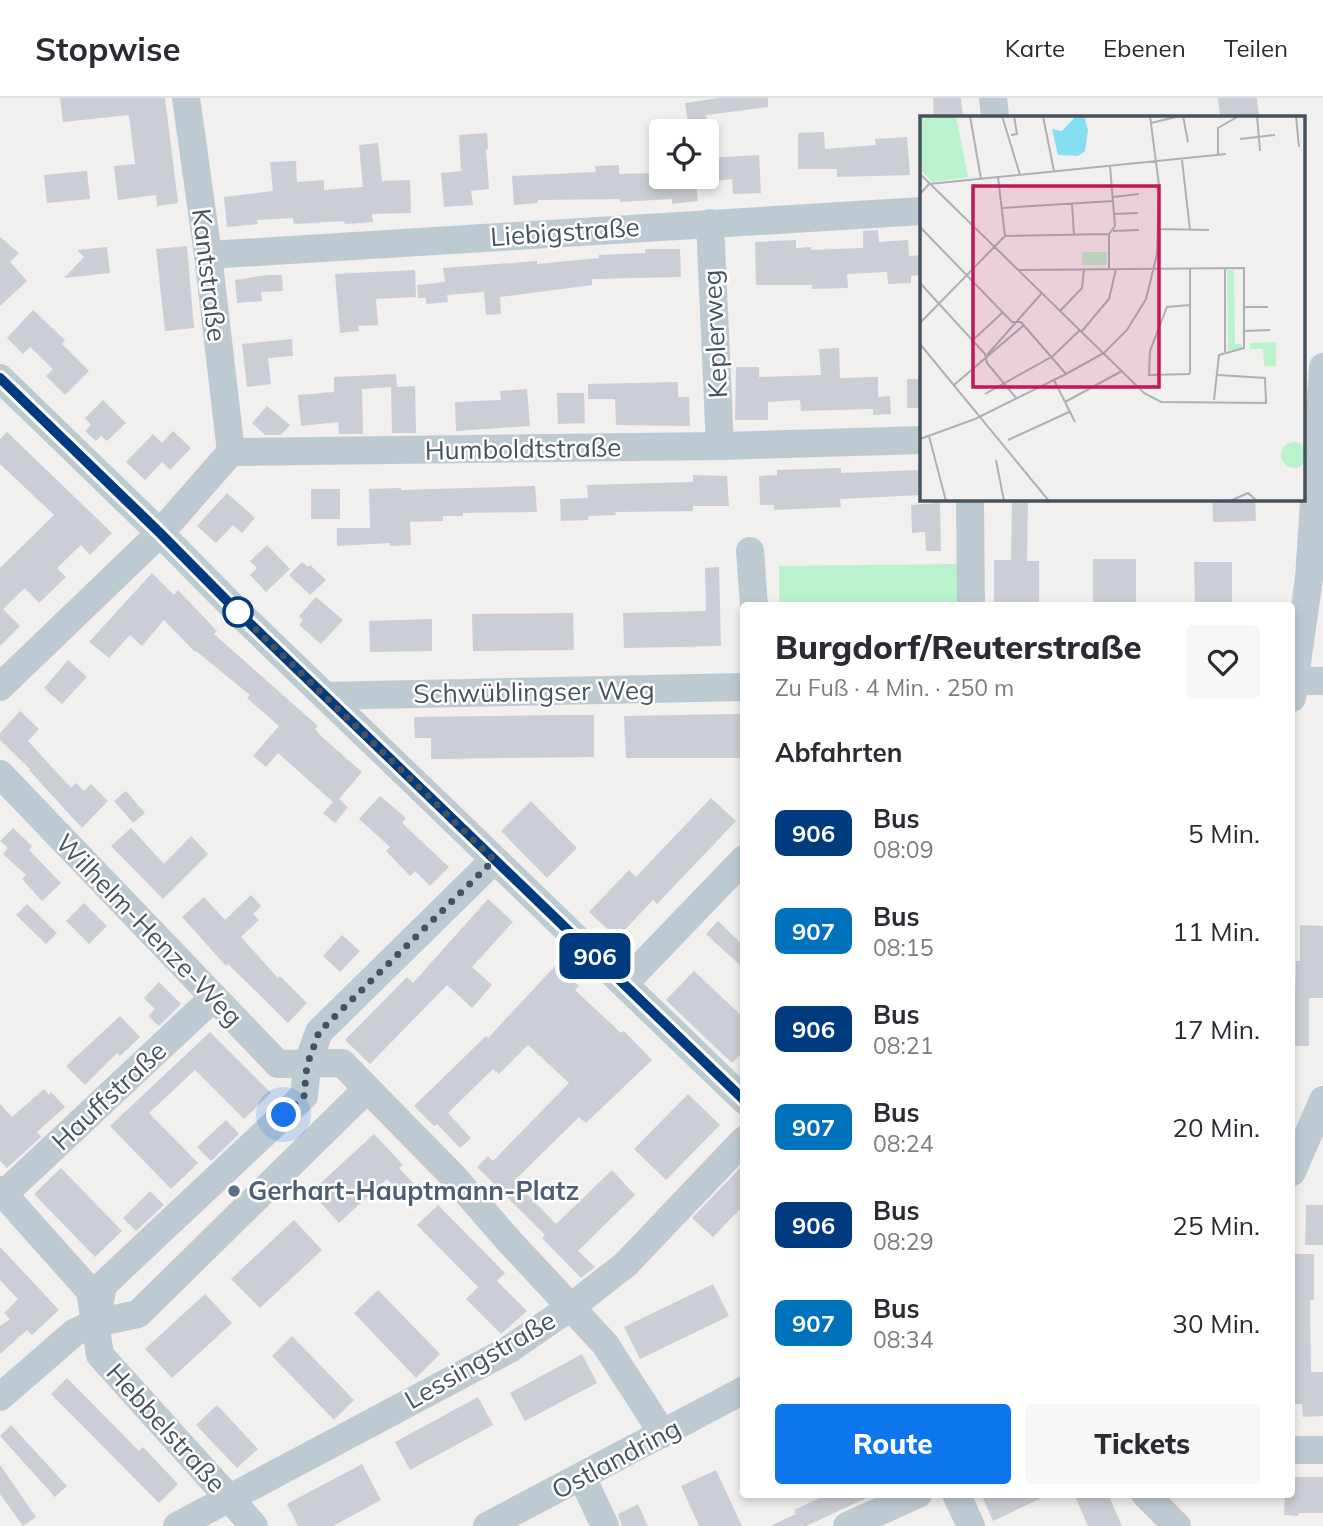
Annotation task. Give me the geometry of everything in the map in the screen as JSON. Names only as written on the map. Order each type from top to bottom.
[{"type":"street","name":"Kantstraße","points":[[186,98],[231,452]]},
{"type":"street","points":[[993,98],[995,116]]},
{"type":"street","name":"Liebigstraße","points":[[208,255],[920,211]]},
{"type":"street","name":"Keplerweg","points":[[710,223],[720,446]]},
{"type":"street","points":[[1295,673],[1309,578],[1323,367]]},
{"type":"street","points":[[0,378],[238,612],[740,1096]]},
{"type":"street","name":"Humboldtstraße","points":[[231,452],[720,446],[920,440]]},
{"type":"street","points":[[0,687],[160,533],[231,452]]},
{"type":"street","points":[[970,500],[971,602]]},
{"type":"street","points":[[750,551],[754,602]]},
{"type":"street","points":[[1295,687],[1323,681]]},
{"type":"street","name":"Schwüblingser Weg","points":[[325,696],[740,687]]},
{"type":"street","name":"Wilhelm-Henze-Weg","points":[[0,774],[278,1064],[342,1063],[451,1174],[604,1344],[663,1434]]},
{"type":"street","points":[[96,1323],[103,1285],[304,1096],[307,1065],[319,1032],[494,860]]},
{"type":"street","points":[[624,984],[740,863]]},
{"type":"street","name":"Hauffstraße","points":[[2,1192],[213,998]]},
{"type":"street","points":[[0,1396],[75,1332],[96,1323],[138,1314],[367,1089]]},
{"type":"street","points":[[1295,1165],[1323,1100]]},
{"type":"street","name":"Lessingstraße","points":[[177,1526],[508,1350],[571,1307],[626,1264],[740,1144]]},
{"type":"street","name":"Hebbelstraße","points":[[2,1192],[90,1290],[100,1354],[254,1526]]},
{"type":"street","name":"Ostlandring","points":[[487,1526],[740,1392]]},
{"type":"street","points":[[1295,1450],[1323,1450]]},
{"type":"street","points":[[582,1477],[605,1526]]},
{"type":"street","points":[[847,1526],[909,1498]]},
{"type":"street","points":[[958,1498],[971,1526]]},
{"type":"street","points":[[1150,1498],[1177,1526]]},
{"type":"green space","points":[[957,564],[957,602],[779,602],[779,566]]},
{"type":"building","points":[[60,98],[165,98],[178,203],[157,206],[156,195],[118,200],[114,166],[135,164],[129,115],[63,122]]},
{"type":"building","points":[[718,98],[768,98],[768,107],[706,115],[707,119],[688,119],[685,103]]},
{"type":"building","points":[[933,98],[961,98],[963,116],[934,116]]},
{"type":"building","points":[[1218,98],[1257,98],[1259,116],[1220,116]]},
{"type":"building","points":[[824,132],[825,149],[876,145],[875,139],[907,137],[910,175],[837,177],[837,169],[798,169],[798,133]]},
{"type":"building","points":[[487,133],[489,189],[471,191],[473,205],[444,207],[441,173],[461,171],[459,135]]},
{"type":"building","points":[[378,143],[382,181],[410,180],[411,213],[372,214],[373,222],[294,224],[293,218],[257,220],[258,224],[227,227],[224,197],[273,191],[270,162],[296,161],[297,182],[324,180],[324,190],[363,187],[359,145]]},
{"type":"building","points":[[759,155],[761,193],[733,194],[732,179],[719,181],[719,157]]},
{"type":"building","points":[[619,165],[619,174],[649,173],[649,189],[696,189],[698,201],[672,204],[672,199],[620,202],[619,199],[538,200],[538,203],[514,205],[512,176],[596,172],[595,166]]},
{"type":"building","points":[[87,171],[90,199],[47,203],[44,175]]},
{"type":"building","points":[[878,230],[879,242],[908,240],[909,256],[920,255],[920,275],[911,276],[911,283],[888,284],[887,272],[847,274],[848,288],[812,289],[812,285],[756,285],[755,242],[796,240],[796,248],[811,247],[811,250],[863,248],[863,231]]},
{"type":"building","points":[[0,237],[19,253],[10,262],[27,281],[0,306]]},
{"type":"building","points":[[187,246],[194,328],[165,331],[156,249]]},
{"type":"building","points":[[107,247],[110,273],[64,278],[84,257],[77,250]]},
{"type":"building","points":[[645,249],[680,249],[681,277],[592,279],[592,285],[500,297],[501,314],[486,315],[484,292],[447,295],[448,302],[426,304],[426,298],[418,298],[417,285],[445,282],[443,268],[537,261],[537,264],[599,258],[599,255],[645,253]]},
{"type":"building","points":[[415,270],[416,297],[376,299],[378,325],[358,326],[359,331],[340,333],[335,274]]},
{"type":"building","points":[[282,275],[283,291],[261,292],[262,301],[237,303],[235,280]]},
{"type":"building","points":[[33,310],[65,340],[62,344],[89,371],[65,395],[46,376],[53,369],[30,347],[23,354],[7,338]]},
{"type":"building","points":[[292,339],[293,356],[268,358],[271,384],[247,387],[242,344]]},
{"type":"building","points":[[839,348],[840,378],[878,377],[878,397],[890,396],[891,414],[873,415],[873,409],[801,411],[800,400],[768,402],[768,420],[735,420],[736,367],[759,367],[759,377],[821,375],[819,349]]},
{"type":"building","points":[[396,374],[397,387],[415,386],[416,433],[392,433],[391,387],[362,389],[363,434],[339,434],[338,422],[301,426],[298,395],[334,392],[334,377]]},
{"type":"building","points":[[907,379],[920,379],[920,408],[907,408]]},
{"type":"building","points":[[678,382],[678,397],[689,397],[690,426],[616,425],[615,399],[588,399],[588,384]]},
{"type":"building","points":[[527,389],[530,426],[456,431],[455,402],[501,400],[500,391]]},
{"type":"building","points":[[557,393],[584,393],[585,423],[558,424]]},
{"type":"building","points":[[103,400],[126,423],[107,441],[101,436],[96,441],[85,431],[91,425],[85,418]]},
{"type":"building","points":[[267,406],[290,425],[281,435],[265,435],[252,423]]},
{"type":"building","points":[[173,431],[191,448],[170,470],[162,462],[145,480],[126,462],[153,434],[162,443]]},
{"type":"building","points":[[7,432],[112,533],[90,555],[81,545],[57,568],[66,577],[39,603],[25,588],[3,609],[20,626],[0,646],[0,568],[54,515],[0,464],[0,439]]},
{"type":"building","points":[[841,468],[841,473],[920,470],[920,495],[840,499],[841,507],[774,510],[774,505],[760,505],[759,476],[777,475],[777,470]]},
{"type":"building","points":[[693,475],[727,476],[729,506],[693,506],[693,511],[615,512],[616,515],[589,516],[588,520],[561,521],[560,499],[588,498],[587,485],[693,482]]},
{"type":"building","points":[[535,486],[537,512],[463,513],[463,516],[443,516],[443,521],[410,522],[411,545],[390,546],[390,543],[337,546],[337,528],[370,528],[369,489]]},
{"type":"building","points":[[311,489],[340,489],[340,519],[311,519]]},
{"type":"building","points":[[227,493],[255,518],[242,533],[233,525],[216,543],[197,526]]},
{"type":"building","points":[[1012,500],[1028,500],[1027,561],[1039,561],[1039,602],[994,602],[994,560],[1011,560]]},
{"type":"building","points":[[1212,500],[1255,500],[1256,521],[1213,522]]},
{"type":"building","points":[[940,503],[941,551],[926,551],[925,532],[912,533],[911,505]]},
{"type":"building","points":[[267,545],[290,569],[266,592],[250,575],[257,568],[250,561]]},
{"type":"building","points":[[1093,559],[1136,559],[1136,602],[1093,602]]},
{"type":"building","points":[[302,562],[308,567],[310,565],[326,580],[310,595],[289,575]]},
{"type":"building","points":[[1194,562],[1232,562],[1232,602],[1195,602]]},
{"type":"building","points":[[719,567],[721,646],[624,648],[623,613],[706,611],[705,568]]},
{"type":"building","points":[[152,573],[174,595],[178,590],[217,631],[214,634],[318,726],[315,729],[322,737],[362,772],[339,799],[348,807],[335,823],[323,813],[333,802],[278,753],[266,767],[253,756],[279,726],[247,698],[250,695],[195,652],[164,620],[142,646],[130,635],[109,658],[89,642]]},
{"type":"building","points":[[316,597],[343,620],[321,644],[299,625],[303,620],[299,616]]},
{"type":"building","points":[[573,613],[574,650],[473,651],[472,614]]},
{"type":"building","points":[[432,619],[432,651],[370,652],[369,621]]},
{"type":"building","points":[[68,660],[87,677],[62,704],[44,688]]},
{"type":"building","points":[[20,711],[39,729],[28,741],[71,788],[76,783],[84,791],[91,784],[108,801],[82,828],[30,769],[0,740],[0,733]]},
{"type":"building","points":[[740,714],[740,758],[626,758],[624,716]]},
{"type":"building","points":[[594,715],[594,757],[431,759],[431,738],[415,738],[414,717]]},
{"type":"building","points":[[126,791],[145,813],[133,823],[114,801]]},
{"type":"building","points":[[380,796],[406,818],[402,823],[449,867],[430,886],[415,871],[410,876],[386,851],[390,847],[359,819]]},
{"type":"building","points":[[711,798],[736,821],[657,904],[653,900],[617,938],[589,912],[629,870],[636,877]]},
{"type":"building","points":[[531,801],[577,848],[547,878],[501,831]]},
{"type":"building","points":[[13,828],[32,846],[29,850],[61,883],[42,901],[22,879],[26,875],[3,854],[8,848],[0,841]]},
{"type":"building","points":[[131,828],[164,864],[191,836],[208,854],[163,899],[111,846]]},
{"type":"building","points":[[251,895],[261,906],[253,914],[259,920],[241,937],[278,978],[280,976],[307,1003],[288,1023],[228,964],[226,966],[182,917],[204,897],[225,920]]},
{"type":"building","points":[[488,899],[513,922],[472,967],[492,985],[472,1008],[447,985],[370,1064],[345,1040],[407,977],[413,983]]},
{"type":"building","points":[[84,903],[107,926],[89,944],[66,921]]},
{"type":"building","points":[[27,904],[57,933],[46,944],[16,915]]},
{"type":"building","points":[[718,921],[740,942],[740,965],[706,934]]},
{"type":"building","points":[[1300,925],[1323,926],[1323,998],[1309,998],[1309,1046],[1295,1046],[1296,961],[1300,961]]},
{"type":"building","points":[[342,935],[360,951],[340,972],[323,956]]},
{"type":"building","points":[[556,965],[579,986],[575,990],[621,1033],[624,1031],[652,1060],[586,1123],[579,1117],[514,1181],[556,1224],[612,1170],[635,1195],[578,1251],[595,1267],[581,1278],[542,1238],[545,1235],[477,1167],[488,1156],[493,1161],[569,1083],[528,1045],[499,1074],[493,1069],[448,1113],[471,1138],[460,1148],[437,1124],[434,1126],[414,1106],[486,1036],[488,1038]]},
{"type":"building","points":[[694,971],[740,1014],[740,1055],[732,1063],[666,1000]]},
{"type":"building","points":[[159,982],[181,1004],[159,1026],[148,1016],[155,1009],[144,998]]},
{"type":"building","points":[[120,1016],[140,1037],[120,1056],[117,1053],[85,1085],[66,1066]]},
{"type":"building","points":[[210,1032],[271,1093],[244,1119],[195,1070],[149,1113],[198,1163],[171,1189],[110,1126]]},
{"type":"building","points":[[44,1089],[49,1095],[51,1092],[65,1107],[37,1132],[41,1137],[7,1168],[0,1161],[0,1104],[12,1117]]},
{"type":"building","points":[[688,1094],[720,1125],[666,1180],[634,1149]]},
{"type":"building","points":[[226,1120],[239,1134],[211,1161],[197,1147]]},
{"type":"building","points":[[374,1134],[403,1165],[399,1168],[417,1187],[405,1198],[387,1179],[339,1223],[311,1192]]},
{"type":"building","points":[[61,1168],[122,1231],[95,1257],[34,1194]]},
{"type":"building","points":[[740,1168],[740,1209],[713,1237],[692,1218]]},
{"type":"building","points":[[150,1191],[164,1205],[136,1231],[123,1218]]},
{"type":"building","points":[[438,1205],[505,1273],[497,1281],[527,1311],[501,1334],[466,1299],[478,1287],[417,1225]]},
{"type":"building","points":[[1306,1205],[1323,1205],[1323,1245],[1305,1245]]},
{"type":"building","points":[[294,1220],[322,1250],[260,1308],[231,1279]]},
{"type":"building","points":[[0,1247],[59,1310],[32,1335],[27,1330],[0,1354],[0,1326],[10,1319],[4,1313],[18,1299],[0,1280]]},
{"type":"building","points":[[1295,1254],[1314,1254],[1314,1300],[1310,1300],[1311,1372],[1323,1372],[1323,1416],[1303,1417],[1302,1404],[1295,1404]]},
{"type":"building","points":[[713,1284],[729,1316],[640,1359],[624,1327]]},
{"type":"building","points":[[378,1290],[440,1354],[416,1378],[354,1313]]},
{"type":"building","points":[[205,1294],[232,1323],[172,1378],[145,1349]]},
{"type":"building","points":[[292,1336],[354,1400],[334,1420],[272,1356]]},
{"type":"building","points":[[582,1354],[597,1383],[525,1421],[510,1393]]},
{"type":"building","points":[[67,1378],[139,1451],[143,1447],[178,1484],[159,1503],[51,1394]]},
{"type":"building","points":[[478,1397],[493,1425],[410,1470],[395,1442]]},
{"type":"building","points":[[217,1405],[258,1449],[237,1468],[196,1425]]},
{"type":"building","points":[[11,1425],[67,1486],[55,1497],[0,1436]]},
{"type":"building","points":[[362,1464],[381,1500],[333,1526],[298,1526],[287,1504]]},
{"type":"building","points":[[0,1465],[36,1517],[23,1526],[0,1494]]},
{"type":"building","points":[[716,1470],[742,1526],[699,1526],[681,1486]]},
{"type":"building","points":[[1295,1477],[1323,1477],[1323,1513],[1284,1515],[1285,1498],[1295,1498]]},
{"type":"building","points":[[820,1498],[866,1498],[806,1526],[770,1526],[796,1514],[794,1510]]},
{"type":"building","points":[[983,1498],[1042,1498],[993,1521]]},
{"type":"building","points":[[1076,1498],[1110,1498],[1122,1526],[1088,1526]]},
{"type":"building","points":[[638,1504],[648,1526],[622,1526],[618,1514]]},
{"type":"bus line","name":"906","points":[[0,378],[238,612],[740,1096]]},
{"type":"place","name":"Gerhart-Hauptmann-Platz","points":[[234,1191]]},
{"type":"route","points":[[238,612],[494,860],[319,1032],[307,1065],[304,1096],[284,1115]]}]
